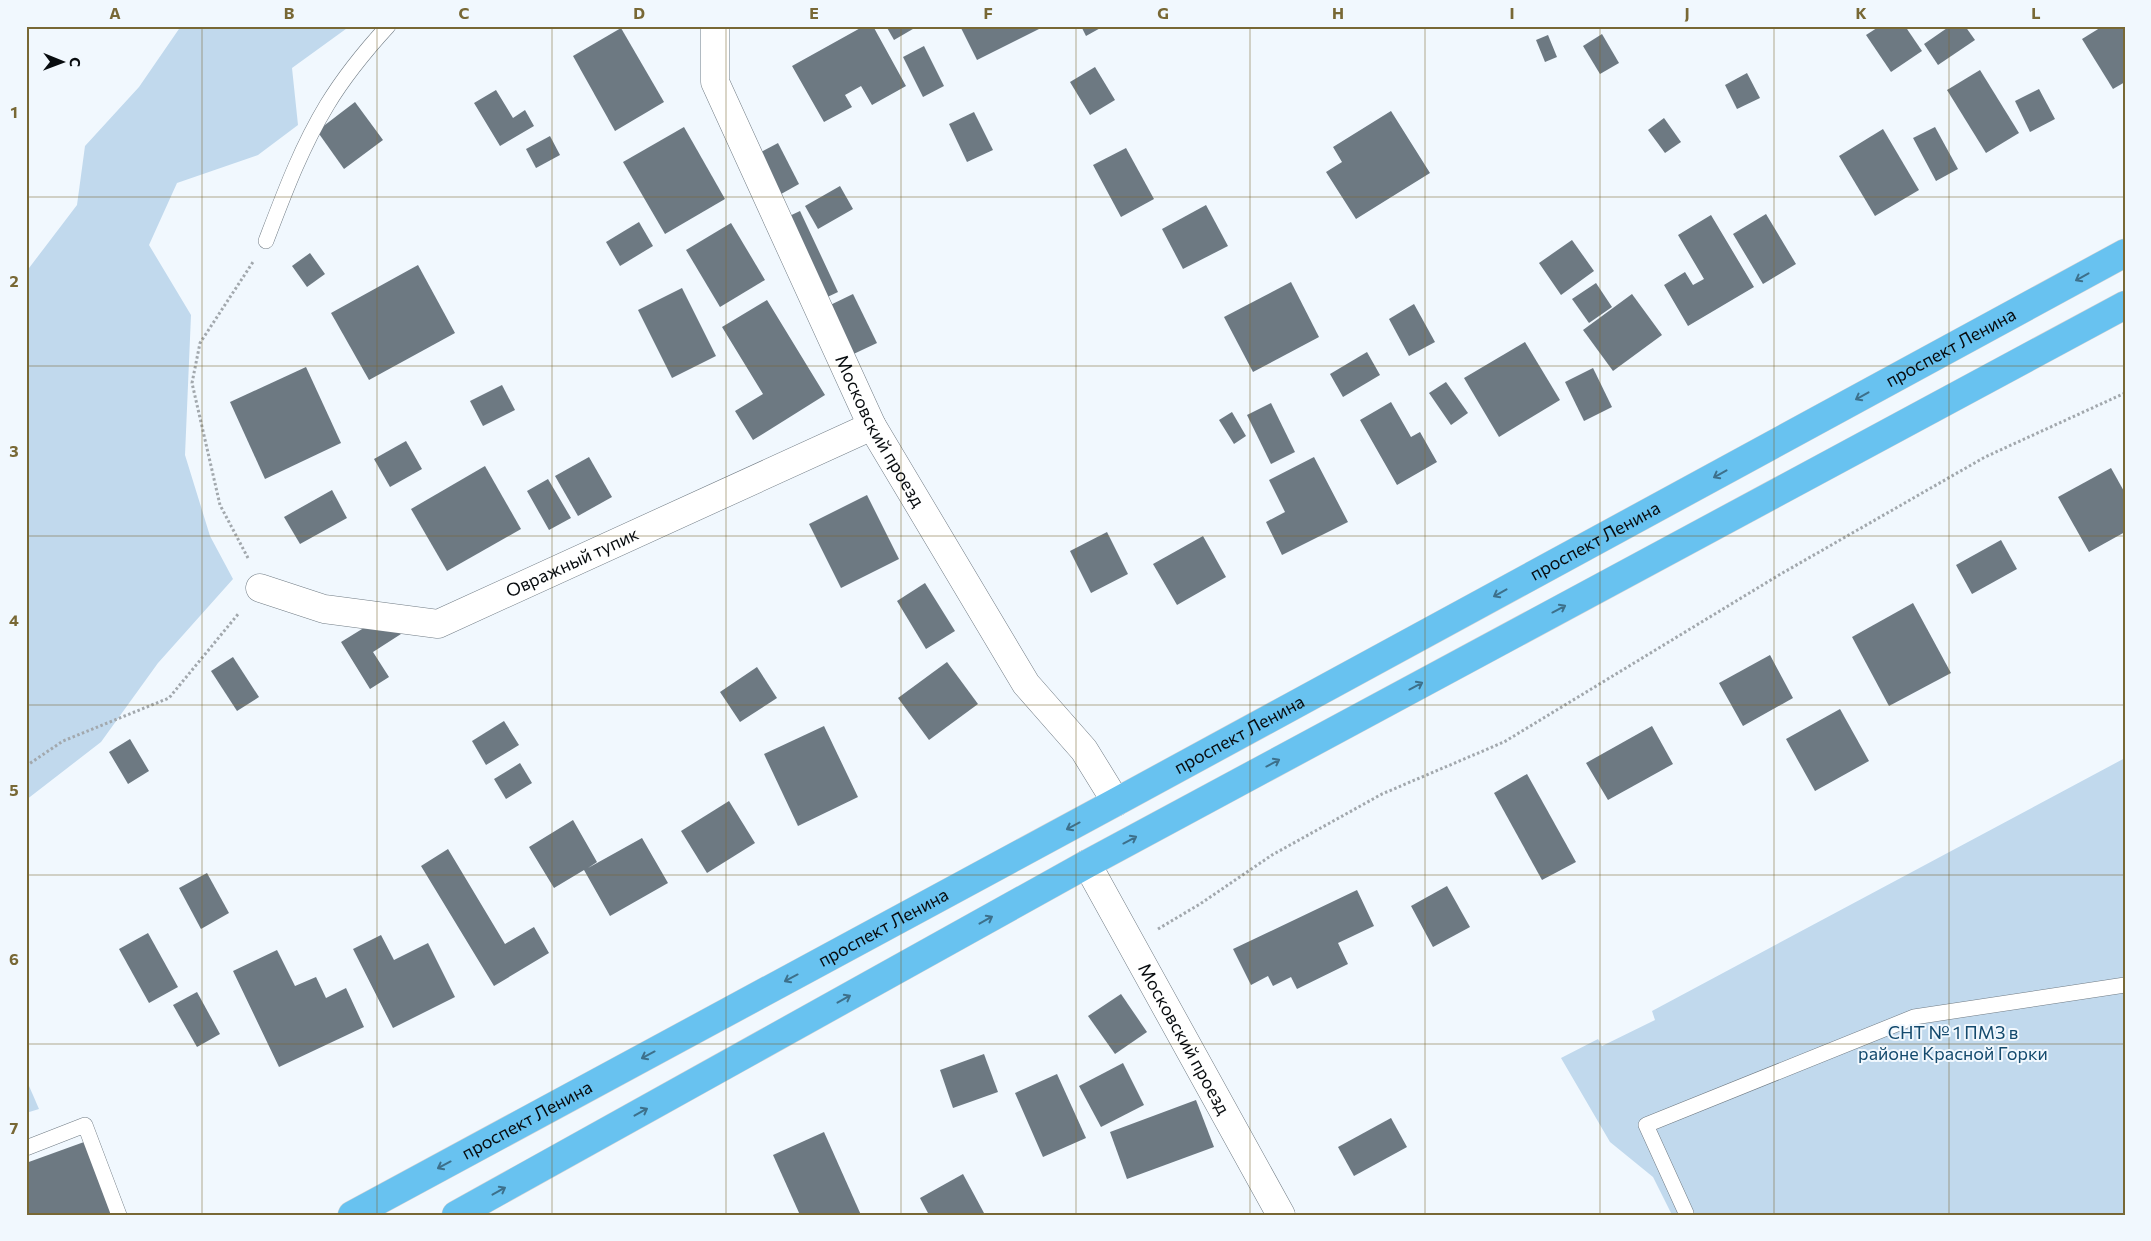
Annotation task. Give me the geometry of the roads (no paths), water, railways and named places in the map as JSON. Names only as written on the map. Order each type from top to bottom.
[{"type":"main road","name":"проспект Ленина","points":[[352,1215],[2125,253]]},
{"type":"main road","points":[[456,1215],[1087,864],[2125,305]]},
{"type":"street","name":"Московский проезд","points":[[715,26],[715,82],[872,426],[1026,684],[1084,750],[1116,802]]},
{"type":"street","name":"Овражный тупик","points":[[260,588],[324,609],[438,624],[872,426]]},
{"type":"street","name":"Московский проезд","points":[[1087,864],[1281,1215]]},
{"type":"lane","points":[[266,241],[297,162],[328,104],[371,45],[388,26]]},
{"type":"lane","points":[[1686,1213],[1646,1125],[1914,1016],[2125,984]]},
{"type":"lane","points":[[26,1148],[85,1125],[119,1215]]},
{"type":"park label","name":"СНТ № 1 ПМЗ в районе Красной Горки","points":[[1953,1043]]}]
